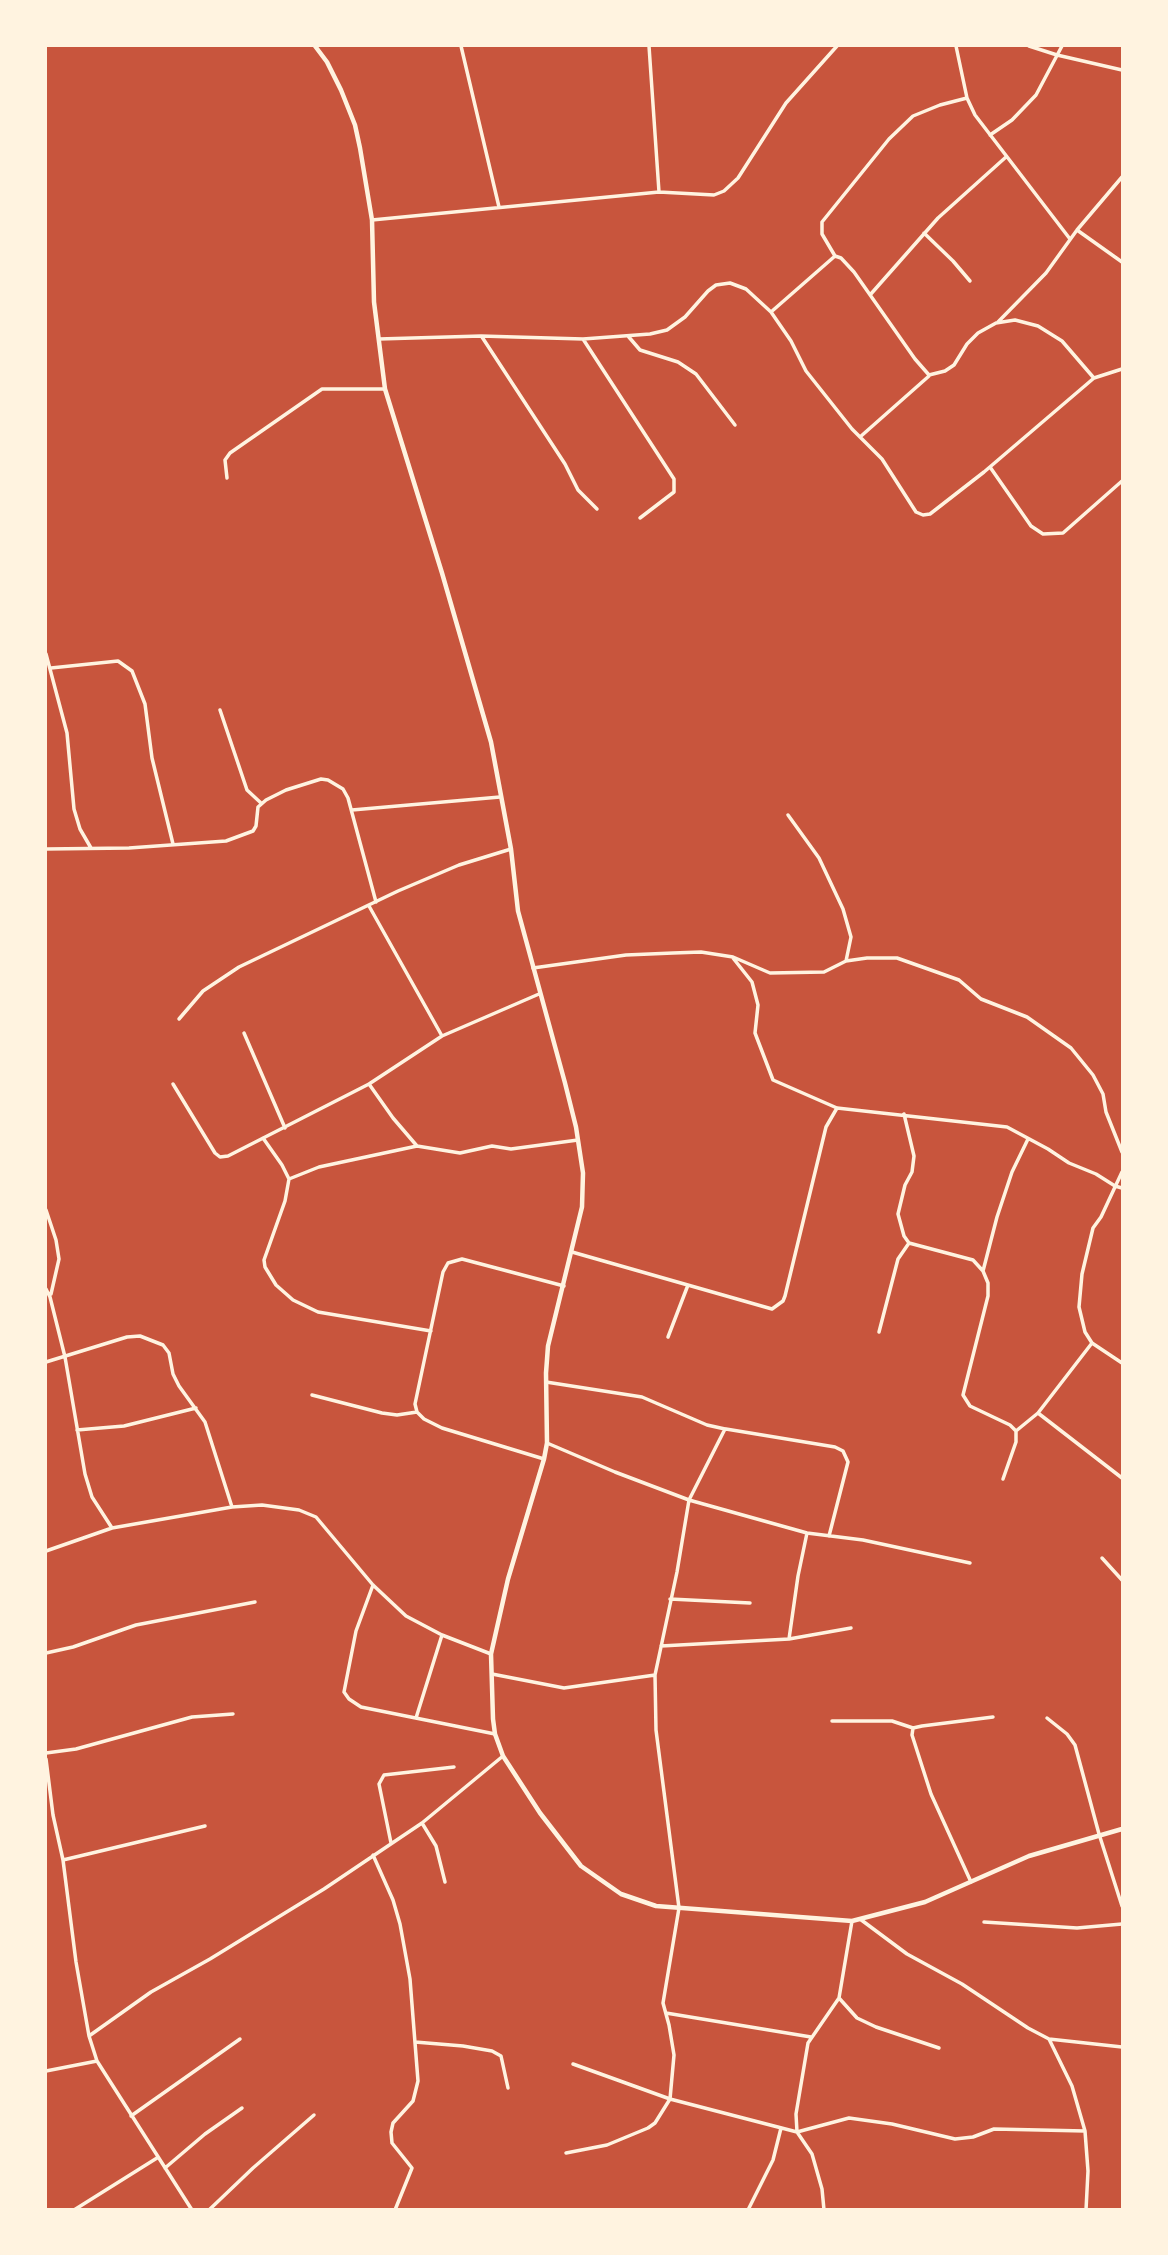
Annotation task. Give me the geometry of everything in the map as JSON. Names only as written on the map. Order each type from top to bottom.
[{"type":"street","points":[[315,46],[327,62],[355,125],[372,220],[377,339],[385,389],[480,698],[491,742],[511,849],[518,911],[565,1083],[578,1140],[584,1191],[572,1252],[548,1346],[547,1443],[544,1459],[508,1579],[491,1654],[495,1734],[503,1756],[572,1856],[594,1877],[630,1899],[656,1906],[852,1921],[925,1902],[1029,1856],[1122,1829]]},
{"type":"street","points":[[461,46],[499,207]]},
{"type":"street","points":[[649,46],[659,192]]},
{"type":"street","points":[[372,220],[568,203],[659,192],[714,195],[724,191],[738,178],[786,103],[836,46]]},
{"type":"street","points":[[956,46],[967,99],[1006,157],[1070,239]]},
{"type":"street","points":[[1029,46],[1122,69]]},
{"type":"street","points":[[990,135],[1026,108],[1036,95],[1062,46]]},
{"type":"street","points":[[929,375],[842,258],[835,256],[822,234],[822,222],[888,139],[914,116],[940,105],[967,99]]},
{"type":"street","points":[[869,296],[924,233],[1006,157]]},
{"type":"street","points":[[860,437],[929,375],[945,371],[954,365],[967,344],[978,333],[996,323],[1046,273],[1077,230],[1122,177]]},
{"type":"street","points":[[1077,230],[1122,262]]},
{"type":"street","points":[[924,233],[970,281]]},
{"type":"street","points":[[771,312],[835,256]]},
{"type":"street","points":[[377,339],[583,339],[650,334],[667,330],[685,317],[716,285],[730,284],[746,289],[771,312],[791,341],[806,372],[882,459],[916,512],[923,515],[930,514],[990,467],[1094,378],[1122,369]]},
{"type":"street","points":[[996,323],[1015,320],[1038,326],[1062,341],[1094,378]]},
{"type":"street","points":[[628,335],[640,350],[678,362],[696,374],[735,425]]},
{"type":"street","points":[[481,337],[565,464],[579,490],[597,509]]},
{"type":"street","points":[[583,339],[674,479],[674,492],[640,517]]},
{"type":"street","points":[[227,478],[225,460],[230,453],[322,389],[385,389]]},
{"type":"street","points":[[990,467],[1031,526],[1043,534],[1063,533],[1122,481]]},
{"type":"street","points":[[46,653],[66,733],[74,809],[80,829],[91,848]]},
{"type":"street","points":[[51,668],[118,661],[132,671],[145,705],[152,758],[173,844]]},
{"type":"street","points":[[220,710],[247,790],[261,803]]},
{"type":"street","points":[[46,849],[226,841],[248,834],[256,826],[261,803],[286,790],[321,779],[328,780],[343,789],[352,810],[376,902]]},
{"type":"street","points":[[352,810],[500,797]]},
{"type":"street","points":[[788,815],[818,858],[843,909],[851,937],[846,961]]},
{"type":"street","points":[[179,1019],[203,991],[239,967],[459,865],[511,849]]},
{"type":"street","points":[[369,906],[442,1035]]},
{"type":"street","points":[[533,968],[626,955],[701,952],[733,957],[770,973],[824,972],[846,961],[897,958],[959,980],[981,999],[1027,1017],[1071,1048],[1093,1075],[1103,1094],[1106,1112],[1122,1152]]},
{"type":"street","points":[[733,957],[752,982],[758,1005],[755,1033],[773,1080],[837,1108],[1006,1127],[1069,1163],[1122,1188]]},
{"type":"street","points":[[173,1084],[215,1153],[220,1157],[228,1156],[369,1084],[442,1035],[539,993]]},
{"type":"street","points":[[244,1033],[285,1128]]},
{"type":"street","points":[[369,1084],[417,1146]]},
{"type":"street","points":[[572,1252],[772,1309],[783,1301],[826,1127],[837,1108]]},
{"type":"street","points":[[904,1114],[914,1156],[898,1214],[904,1236],[909,1243],[973,1260],[983,1271],[988,1283],[988,1296],[963,1395],[970,1406],[1010,1424],[1016,1431],[1016,1442],[1003,1479]]},
{"type":"street","points":[[263,1138],[289,1179],[285,1201],[264,1260],[270,1276],[283,1293],[318,1312],[430,1331]]},
{"type":"street","points":[[983,1271],[1012,1172],[1028,1139]]},
{"type":"street","points":[[289,1179],[318,1167],[417,1146],[460,1153],[492,1146],[511,1149],[578,1140]]},
{"type":"street","points":[[1122,1172],[1093,1228],[1082,1274],[1079,1307],[1085,1332],[1092,1343],[1122,1363]]},
{"type":"street","points":[[46,1210],[59,1259],[50,1297]]},
{"type":"street","points":[[879,1332],[898,1259],[909,1243]]},
{"type":"street","points":[[544,1459],[442,1428],[424,1419],[417,1412],[415,1404],[443,1272],[448,1263],[462,1259],[564,1286]]},
{"type":"street","points":[[668,1337],[688,1285]]},
{"type":"street","points":[[46,1289],[65,1357],[92,1497],[112,1528]]},
{"type":"street","points":[[46,1362],[127,1337],[140,1336],[157,1341],[169,1353],[178,1386],[205,1422],[232,1507]]},
{"type":"street","points":[[1016,1431],[1038,1413],[1092,1343]]},
{"type":"street","points":[[546,1382],[642,1397],[708,1425],[835,1447],[843,1451],[848,1462],[829,1535]]},
{"type":"street","points":[[312,1395],[382,1413],[397,1415],[417,1412]]},
{"type":"street","points":[[77,1430],[124,1426],[196,1408]]},
{"type":"street","points":[[1038,1413],[1122,1478]]},
{"type":"street","points":[[566,2152],[607,2145],[648,2128],[655,2123],[670,2099],[674,2055],[663,2003],[679,1908],[656,1730],[655,1675],[689,1500],[725,1429]]},
{"type":"street","points":[[547,1443],[626,1477],[689,1500],[807,1533],[863,1540],[970,1563]]},
{"type":"street","points":[[46,1550],[112,1528],[232,1507],[279,1507],[299,1510],[316,1517],[373,1586],[406,1616],[442,1635],[491,1654]]},
{"type":"street","points":[[789,1639],[807,1533]]},
{"type":"street","points":[[1101,1558],[1122,1580]]},
{"type":"street","points":[[373,1586],[356,1631],[344,1692],[349,1699],[360,1707],[495,1734]]},
{"type":"street","points":[[670,1599],[750,1603]]},
{"type":"street","points":[[46,1653],[73,1647],[136,1625],[255,1602]]},
{"type":"street","points":[[661,1646],[789,1639],[851,1628]]},
{"type":"street","points":[[416,1718],[442,1635]]},
{"type":"street","points":[[490,1673],[564,1688],[655,1675]]},
{"type":"street","points":[[46,1753],[76,1749],[192,1717],[233,1714]]},
{"type":"street","points":[[832,1721],[892,1721],[913,1728],[993,1717]]},
{"type":"street","points":[[1047,1717],[1067,1734],[1075,1745],[1122,1906]]},
{"type":"street","points":[[913,1728],[912,1735],[931,1794],[971,1882]]},
{"type":"street","points":[[89,2036],[150,1992],[210,1959],[324,1889],[422,1823],[503,1756]]},
{"type":"street","points":[[46,1759],[53,1815],[63,1860],[72,1942],[89,2036],[97,2061],[189,2209]]},
{"type":"street","points":[[391,1843],[379,1784],[384,1775],[454,1767]]},
{"type":"street","points":[[422,1823],[436,1846],[445,1882]]},
{"type":"street","points":[[63,1860],[205,1826]]},
{"type":"street","points":[[373,1855],[393,1900],[400,1924],[410,1979],[418,2081],[413,2101],[393,2123],[391,2132],[392,2143],[412,2168],[396,2210]]},
{"type":"street","points":[[860,1919],[907,1954],[962,1984],[1049,2039],[1122,2046]]},
{"type":"street","points":[[824,2210],[822,2189],[812,2154],[797,2132],[799,2088],[811,2037],[839,1998],[852,1921]]},
{"type":"street","points":[[985,1922],[1077,1928],[1122,1924]]},
{"type":"street","points":[[839,1998],[857,2018],[939,2049]]},
{"type":"street","points":[[666,2012],[811,2037]]},
{"type":"street","points":[[131,2116],[240,2039]]},
{"type":"street","points":[[1049,2039],[1072,2086],[1085,2131],[1088,2171],[1086,2210]]},
{"type":"street","points":[[415,2042],[492,2051],[501,2056],[508,2088]]},
{"type":"street","points":[[46,2071],[97,2061]]},
{"type":"street","points":[[573,2063],[670,2099],[797,2132],[849,2118],[892,2124],[955,2139],[973,2137],[994,2129],[1085,2131]]},
{"type":"street","points":[[165,2168],[205,2134],[242,2108]]},
{"type":"street","points":[[209,2210],[314,2115]]},
{"type":"street","points":[[748,2210],[773,2160],[782,2128]]},
{"type":"street","points":[[74,2210],[157,2158]]}]
